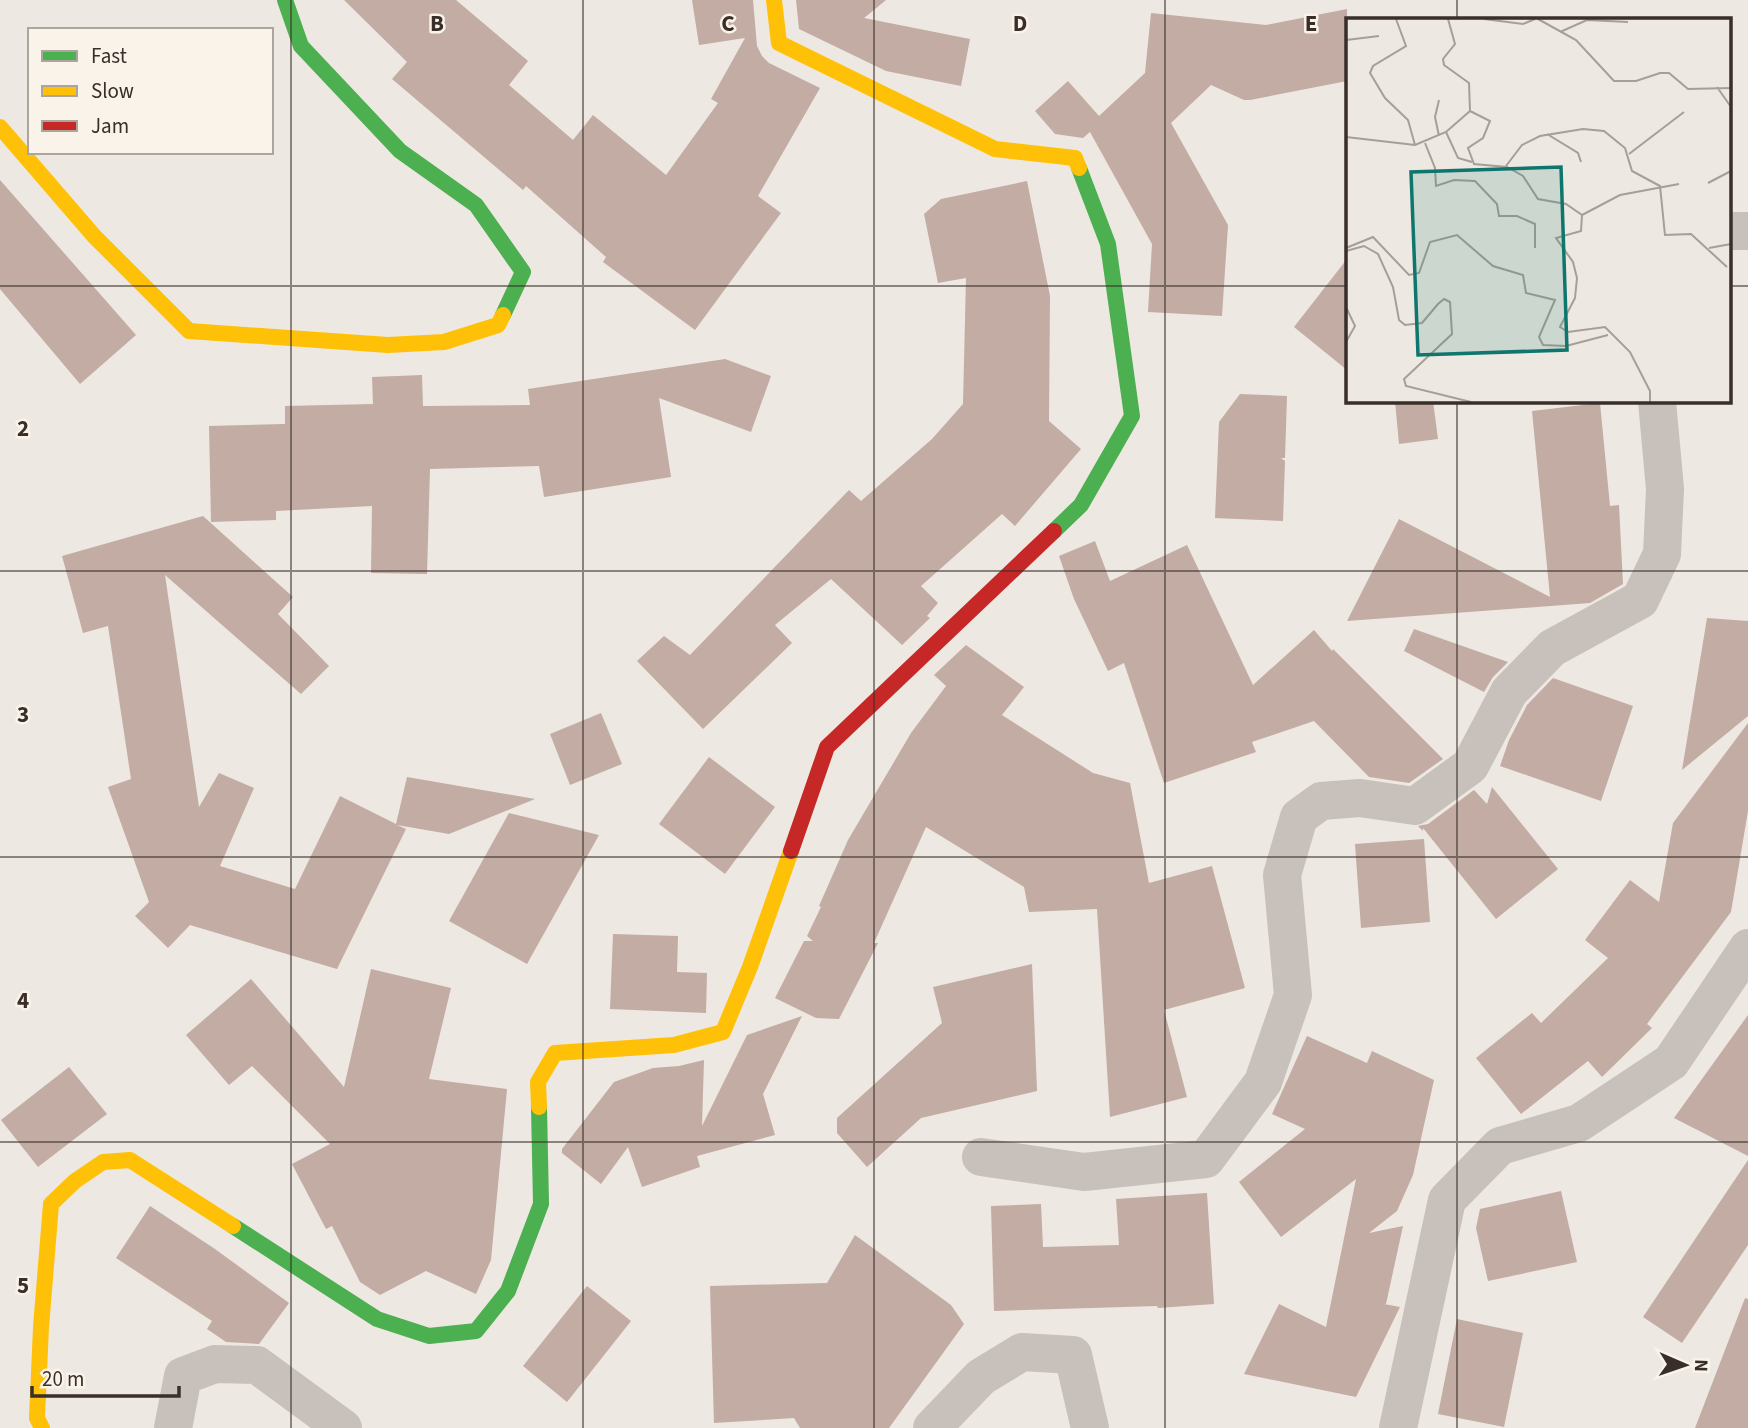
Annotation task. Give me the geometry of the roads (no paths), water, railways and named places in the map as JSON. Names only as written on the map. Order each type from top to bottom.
[{"type":"street","points":[[0,127],[94,236],[189,331],[388,345],[444,342],[498,325],[523,272],[476,205],[400,151],[301,47],[285,0]]},
{"type":"street","points":[[42,1428],[37,1418],[38,1392],[51,1204],[75,1181],[103,1163],[130,1160],[377,1319],[429,1336],[476,1331],[508,1292],[541,1204],[538,1082],[555,1053],[674,1045],[723,1032],[750,967],[827,747],[1081,505],[1132,416],[1108,244],[1075,158],[995,149],[779,43],[774,0]]},
{"type":"street","points":[[1730,231],[1748,231]]},
{"type":"street","points":[[981,1157],[1084,1172],[1206,1159],[1263,1082],[1293,995],[1282,875],[1299,817],[1321,801],[1360,797],[1415,806],[1470,766],[1509,692],[1552,648],[1640,600],[1662,554],[1665,489],[1657,402]]},
{"type":"street","points":[[1398,1428],[1447,1200],[1500,1146],[1579,1123],[1671,1062],[1748,948]]},
{"type":"street","points":[[932,1428],[981,1377],[1022,1352],[1073,1355],[1090,1428]]},
{"type":"street","points":[[173,1428],[183,1376],[215,1364],[257,1365],[343,1428]]}]
